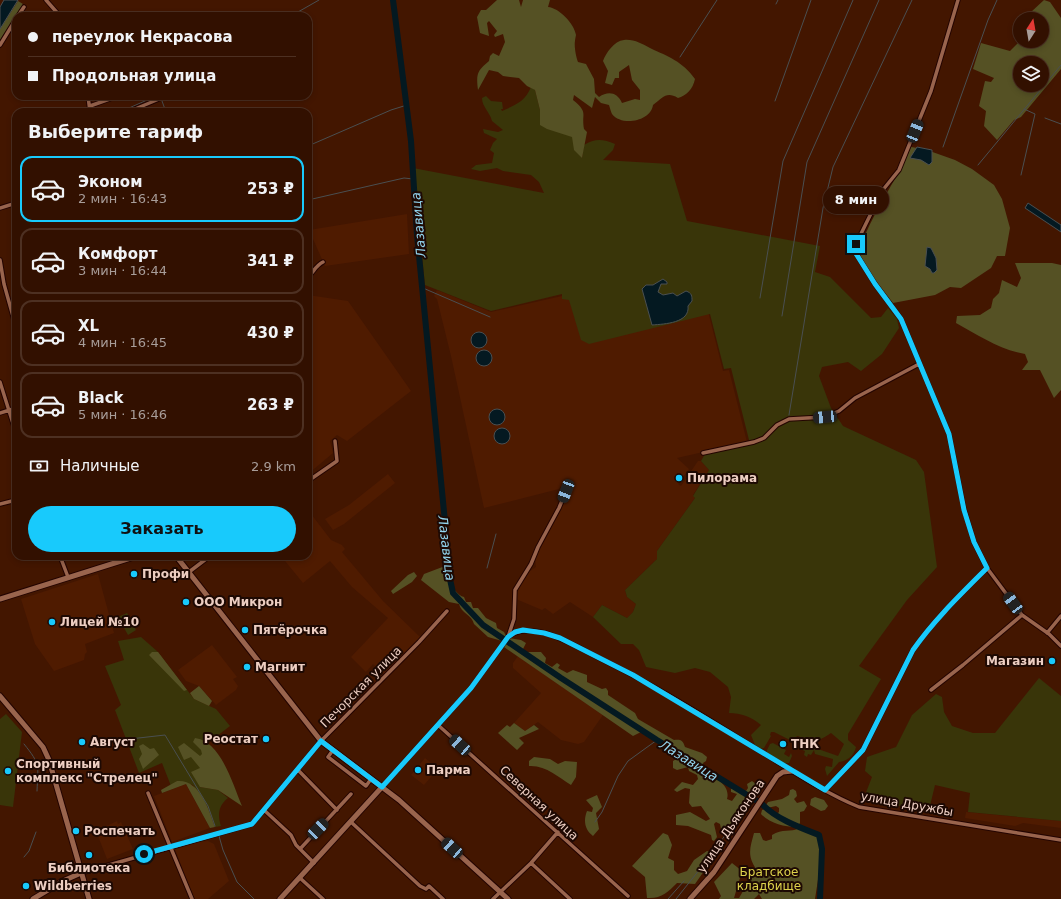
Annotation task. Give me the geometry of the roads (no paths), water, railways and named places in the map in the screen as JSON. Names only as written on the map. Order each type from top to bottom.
[{"type":"main road","points":[[0,599],[121,560]]},
{"type":"main road","points":[[179,560],[321,741],[382,787],[508,899]]},
{"type":"main road","points":[[0,696],[44,747],[89,899]]},
{"type":"main road","name":"улица Дьяконова","points":[[690,899],[714,872],[777,776],[783,772],[792,771]]},
{"type":"main road","points":[[280,899],[382,787]]},
{"type":"main road","points":[[33,899],[63,881],[81,873]]},
{"type":"street","points":[[46,0],[56,12]]},
{"type":"street","points":[[958,0],[931,91],[900,170],[882,191],[856,244],[855,252],[875,284],[901,319],[949,434],[964,510],[974,542],[987,568],[1022,615],[1047,633],[1061,646]]},
{"type":"street","points":[[21,12],[24,7]]},
{"type":"street","points":[[0,46],[12,26]]},
{"type":"street","points":[[89,100],[90,106],[107,100]]},
{"type":"street","points":[[138,108],[156,100]]},
{"type":"street","points":[[0,208],[12,204]]},
{"type":"street","points":[[0,260],[2,285],[12,315]]},
{"type":"street","points":[[312,274],[316,265],[323,262]]},
{"type":"street","points":[[703,453],[759,440],[764,438],[777,425],[789,419],[825,417],[839,411],[855,398],[919,364]]},
{"type":"street","points":[[0,382],[12,420]]},
{"type":"street","points":[[0,413],[12,410]]},
{"type":"street","points":[[312,478],[337,461],[335,441]]},
{"type":"street","points":[[382,787],[471,688],[508,637],[514,619],[515,590],[531,564],[566,491]]},
{"type":"street","points":[[0,504],[12,501]]},
{"type":"street","points":[[62,560],[68,577]]},
{"type":"street","points":[[189,572],[205,560]]},
{"type":"street","points":[[825,790],[863,750],[913,650],[953,602],[987,568]]},
{"type":"street","name":"Печорская улица","points":[[81,873],[170,846],[252,824],[321,741],[419,642],[447,611]]},
{"type":"street","points":[[931,690],[1022,615]]},
{"type":"street","points":[[1047,633],[1061,616]]},
{"type":"street","name":"улица Дружбы","points":[[508,637],[515,632],[523,630],[544,633],[560,638],[633,675],[792,771],[858,807],[1061,840]]},
{"type":"street","name":"Северная улица","points":[[438,725],[558,832],[570,846],[628,896]]},
{"type":"street","points":[[333,750],[328,757],[366,786],[371,779]]},
{"type":"street","points":[[298,770],[337,810]]},
{"type":"street","points":[[148,793],[192,899]]},
{"type":"street","points":[[300,849],[351,794]]},
{"type":"street","points":[[264,810],[291,836],[300,849],[314,863]]},
{"type":"street","points":[[351,822],[420,886],[426,889],[429,886],[443,899]]},
{"type":"street","points":[[493,899],[531,863],[558,832]]},
{"type":"street","points":[[531,863],[570,899]]},
{"type":"street","points":[[300,878],[324,899]]},
{"type":"water","points":[[4,0],[18,0],[0,29],[0,7]]},
{"type":"water","points":[[917,147],[932,150],[932,162],[929,165],[921,160],[910,158]]},
{"type":"water","points":[[1028,203],[1061,225],[1061,232],[1025,208]]},
{"type":"water","points":[[927,247],[931,248],[936,258],[937,270],[934,273],[932,273],[930,269],[925,266]]},
{"type":"water","points":[[663,279],[667,282],[667,284],[661,284],[658,292],[663,295],[673,293],[677,296],[686,291],[691,295],[692,301],[688,306],[688,312],[685,316],[676,322],[652,325],[642,289],[646,285],[653,285]]},
{"type":"water","points":[[479,332],[486,337],[487,340],[482,347],[479,348],[472,343],[471,340],[476,333]]},
{"type":"water","points":[[484,350],[491,355],[492,358],[487,365],[484,366],[477,361],[476,358],[481,351]]},
{"type":"water","points":[[497,409],[504,414],[505,417],[500,424],[497,425],[490,420],[489,417],[494,410]]},
{"type":"water","points":[[502,428],[509,433],[510,436],[505,443],[502,444],[495,439],[494,436],[499,429]]},
{"type":"waterway","points":[[298,12],[319,0]]},
{"type":"waterway","name":"Лазавица","points":[[393,0],[411,141],[417,235],[445,522],[446,561],[453,593],[483,625],[561,678],[657,740],[762,804],[781,819],[819,835],[822,849],[820,899]]},
{"type":"waterway","points":[[680,57],[717,0]]},
{"type":"waterway","points":[[776,4],[778,0]]},
{"type":"waterway","points":[[775,101],[811,0]]},
{"type":"waterway","points":[[760,298],[783,161],[853,0]]},
{"type":"waterway","points":[[782,316],[807,162],[879,0]]},
{"type":"waterway","points":[[789,415],[823,208],[833,167],[912,0]]},
{"type":"waterway","points":[[943,147],[988,20],[997,0]]},
{"type":"waterway","points":[[978,165],[1061,65]]},
{"type":"waterway","points":[[129,108],[147,100]]},
{"type":"waterway","points":[[164,100],[162,101],[165,108]]},
{"type":"waterway","points":[[312,144],[391,110],[407,105]]},
{"type":"waterway","points":[[1021,175],[1035,114],[1024,109]]},
{"type":"waterway","points":[[1045,118],[1061,124]]},
{"type":"waterway","points":[[312,199],[404,178],[413,179]]},
{"type":"waterway","points":[[423,288],[490,317]]},
{"type":"waterway","points":[[487,568],[496,534]]},
{"type":"waterway","points":[[130,739],[165,735],[208,806],[215,826]]},
{"type":"waterway","points":[[595,822],[602,812],[618,776],[628,761],[657,740]]},
{"type":"waterway","points":[[24,744],[36,761],[38,770],[37,791]]},
{"type":"waterway","points":[[676,899],[712,854],[751,798]]},
{"type":"waterway","points":[[24,857],[29,851],[36,832]]},
{"type":"waterway","points":[[219,836],[223,850],[237,882],[254,899]]},
{"type":"waterway","points":[[668,899],[684,881]]},
{"type":"place","name":"Пилорама","points":[[679,478]]},
{"type":"place","name":"Профи","points":[[134,574]]},
{"type":"place","name":"ООО Микрон","points":[[186,602]]},
{"type":"place","name":"Лицей №10","points":[[52,622]]},
{"type":"place","name":"Пятёрочка","points":[[245,630]]},
{"type":"place","name":"Магазин","points":[[1052,661]]},
{"type":"place","name":"Магнит","points":[[247,667]]},
{"type":"place","name":"Реостат","points":[[266,739]]},
{"type":"place","name":"Август","points":[[82,742]]},
{"type":"place","name":"ТНК","points":[[783,744]]},
{"type":"place","name":"Парма","points":[[418,770]]},
{"type":"place","name":"Спортивный комплекс \"Стрелец\"","points":[[8,771]]},
{"type":"place","name":"Роспечать","points":[[76,831]]},
{"type":"place","name":"Библиотека","points":[[89,855]]},
{"type":"place","name":"Wildberries","points":[[26,886]]},
{"type":"park label","name":"Братское кладбище","points":[[769,879]]}]
